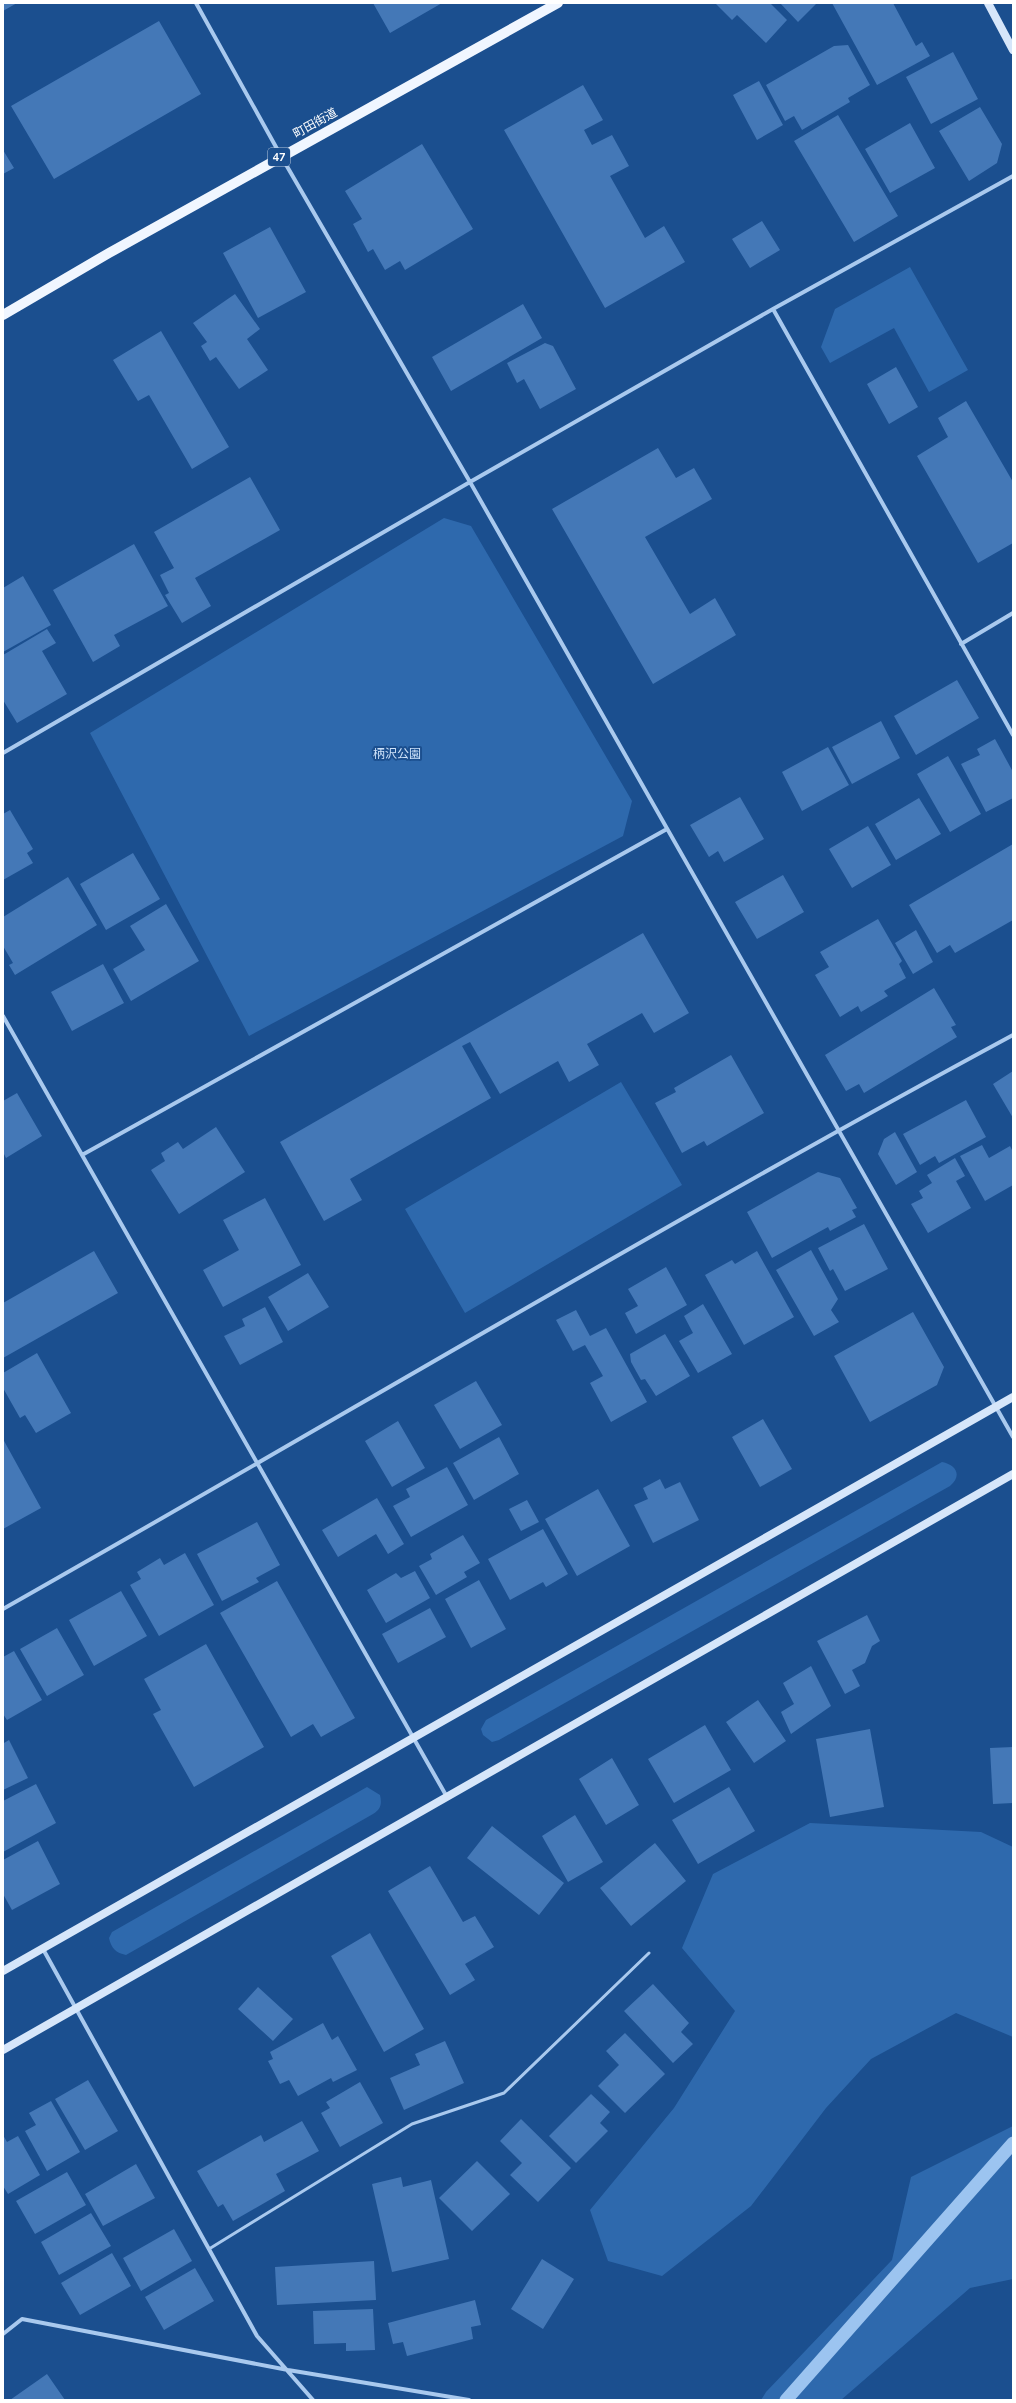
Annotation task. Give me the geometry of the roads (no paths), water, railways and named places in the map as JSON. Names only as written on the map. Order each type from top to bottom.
[{"type":"main road","name":"町田街道","points":[[3,315],[281,156],[558,3]]},
{"type":"street","points":[[196,3],[281,156],[470,482],[1013,1437]]},
{"type":"street","points":[[988,3],[1013,50]]},
{"type":"street","points":[[3,753],[470,482],[773,309],[1013,176]]},
{"type":"street","points":[[773,309],[1013,735]]},
{"type":"street","points":[[961,644],[1013,613]]},
{"type":"street","points":[[82,1155],[667,829]]},
{"type":"street","points":[[3,1016],[447,1797]]},
{"type":"street","points":[[3,1609],[258,1465],[838,1130],[1013,1035]]},
{"type":"street","points":[[3,1971],[1013,1397]]},
{"type":"street","points":[[3,2050],[1013,1474]]},
{"type":"street","points":[[42,1948],[257,2336],[313,2400]]},
{"type":"street","points":[[3,2334],[22,2320],[288,2370],[469,2400]]},
{"type":"lane","points":[[209,2249],[412,2124],[504,2093],[649,1953]]},
{"type":"waterway","points":[[786,2400],[1013,2143]]},
{"type":"park label","name":"柄沢公園","points":[[397,754]]}]
